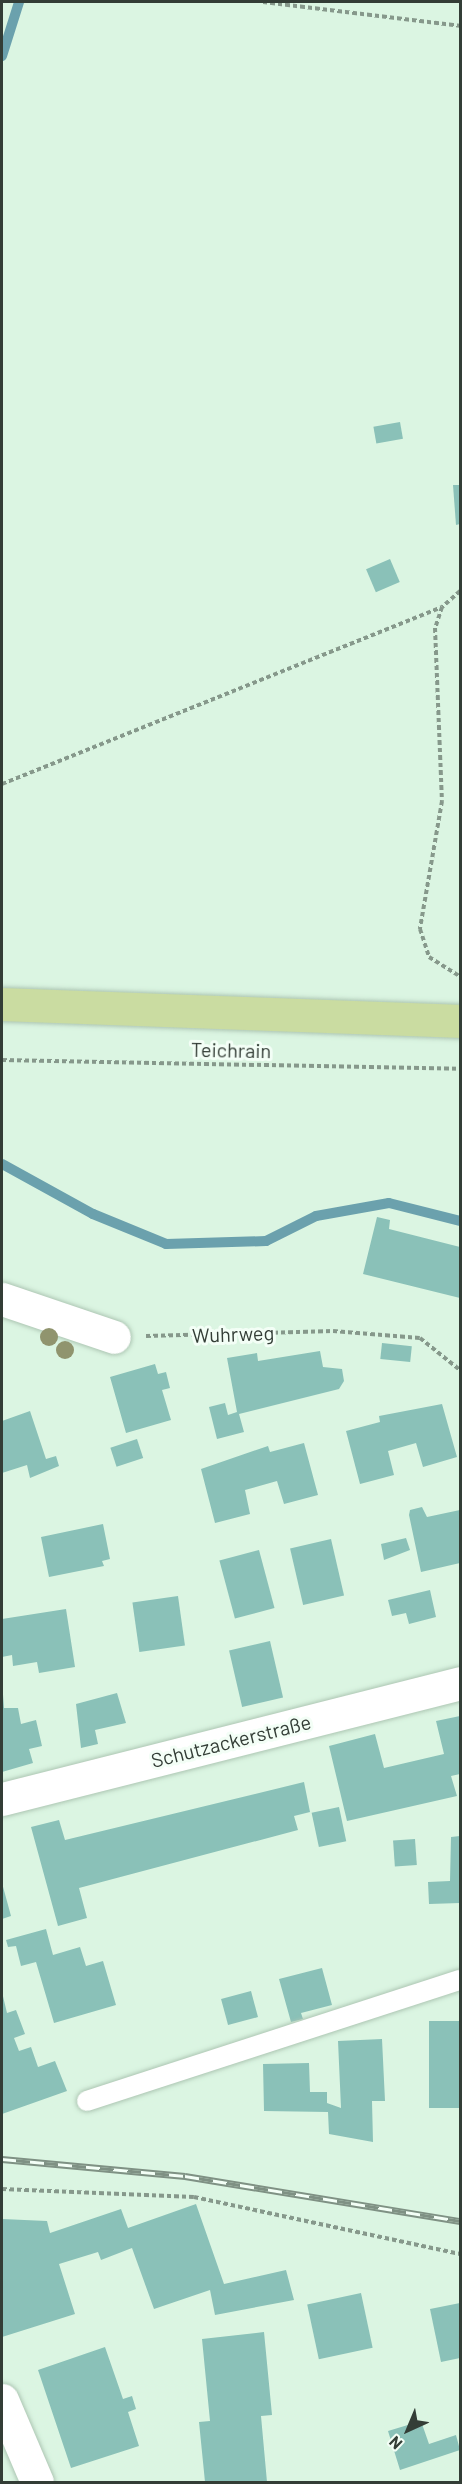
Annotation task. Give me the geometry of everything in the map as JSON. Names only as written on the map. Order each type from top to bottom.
[{"type":"main road","points":[[2,1004],[460,1021]]},
{"type":"street","points":[[2,1299],[114,1337]]},
{"type":"street","name":"Schutzackerstraße","points":[[2,1799],[460,1683]]},
{"type":"street","points":[[2,2400],[38,2482]]},
{"type":"lane","points":[[87,2101],[460,1980]]},
{"type":"path","points":[[262,2],[460,26]]},
{"type":"path","points":[[2,784],[442,608],[460,591]]},
{"type":"path","points":[[442,608],[434,655],[444,755],[442,801],[420,929],[429,957],[460,976]]},
{"type":"path","name":"Teichrain","points":[[2,1060],[460,1068]]},
{"type":"path","name":"Wuhrweg","points":[[114,1337],[333,1331],[420,1338],[460,1370]]},
{"type":"path","points":[[2,2189],[194,2197],[460,2254]]},
{"type":"building","points":[[400,422],[403,439],[376,443],[373,427]]},
{"type":"building","points":[[453,485],[460,485],[460,524],[456,525]]},
{"type":"building","points":[[390,559],[400,582],[376,592],[366,569]]},
{"type":"building","points":[[377,1217],[390,1220],[389,1229],[460,1247],[460,1298],[363,1274]]},
{"type":"building","points":[[382,1343],[412,1346],[410,1362],[380,1359]]},
{"type":"building","points":[[320,1351],[323,1367],[342,1369],[344,1381],[339,1389],[239,1414],[244,1432],[217,1439],[209,1407],[225,1403],[228,1415],[237,1412],[227,1358],[257,1353],[258,1361]]},
{"type":"building","points":[[155,1364],[158,1374],[166,1372],[170,1388],[162,1390],[171,1420],[126,1433],[110,1377]]},
{"type":"building","points":[[442,1404],[457,1457],[423,1467],[416,1443],[388,1451],[394,1475],[360,1484],[346,1431],[380,1422],[379,1416]]},
{"type":"building","points":[[30,1411],[46,1459],[56,1456],[59,1466],[30,1478],[27,1465],[2,1473],[2,1421]]},
{"type":"building","points":[[137,1439],[143,1458],[117,1467],[110,1448]]},
{"type":"building","points":[[304,1443],[318,1495],[284,1504],[277,1481],[245,1490],[250,1514],[215,1523],[201,1469],[268,1446],[270,1452]]},
{"type":"building","points":[[422,1507],[427,1517],[460,1510],[460,1563],[421,1572],[409,1515],[410,1510]]},
{"type":"building","points":[[103,1524],[110,1559],[102,1561],[104,1566],[49,1577],[41,1537]]},
{"type":"building","points":[[406,1538],[410,1550],[384,1560],[381,1544]]},
{"type":"building","points":[[331,1539],[344,1596],[303,1605],[290,1548]]},
{"type":"building","points":[[259,1550],[275,1608],[235,1619],[219,1561]]},
{"type":"building","points":[[430,1590],[436,1617],[409,1624],[406,1613],[392,1616],[388,1600]]},
{"type":"building","points":[[178,1596],[185,1646],[139,1652],[132,1602]]},
{"type":"building","points":[[66,1609],[75,1667],[39,1673],[37,1662],[13,1666],[12,1655],[2,1657],[2,1619]]},
{"type":"building","points":[[270,1641],[283,1698],[242,1707],[229,1650]]},
{"type":"building","points":[[2,1681],[4,1708],[18,1708],[21,1724],[36,1720],[42,1746],[29,1749],[33,1763],[2,1772]]},
{"type":"building","points":[[117,1693],[126,1723],[95,1730],[98,1744],[81,1748],[76,1704]]},
{"type":"building","points":[[460,1716],[460,1774],[451,1776],[457,1796],[347,1821],[329,1746],[375,1734],[384,1768],[444,1754],[436,1721]]},
{"type":"building","points":[[304,1782],[310,1812],[294,1816],[298,1830],[79,1888],[87,1918],[58,1926],[31,1827],[59,1820],[65,1840]]},
{"type":"building","points":[[339,1807],[346,1841],[319,1847],[312,1813]]},
{"type":"building","points":[[460,1836],[460,1903],[429,1904],[428,1882],[450,1881],[451,1837]]},
{"type":"building","points":[[415,1839],[417,1865],[395,1866],[393,1841]]},
{"type":"building","points":[[2,1883],[11,1916],[2,1919]]},
{"type":"building","points":[[46,1929],[53,1955],[80,1947],[86,1966],[103,1961],[116,2005],[54,2023],[36,1962],[21,1966],[16,1946],[8,1947],[6,1940]]},
{"type":"building","points":[[322,1968],[332,2005],[301,2013],[303,2019],[291,2022],[279,1979]]},
{"type":"building","points":[[251,1991],[258,2017],[228,2025],[221,1999]]},
{"type":"building","points":[[2,1992],[7,2013],[16,2010],[25,2034],[14,2038],[19,2051],[31,2047],[38,2067],[55,2061],[67,2091],[2,2114]]},
{"type":"building","points":[[429,2021],[460,2021],[460,2108],[429,2108]]},
{"type":"building","points":[[382,2039],[385,2101],[372,2101],[373,2142],[329,2134],[328,2112],[264,2111],[263,2064],[309,2063],[310,2092],[327,2092],[327,2103],[341,2108],[338,2041]]},
{"type":"building","points":[[196,2204],[224,2284],[286,2270],[294,2300],[215,2315],[210,2290],[154,2309],[132,2248],[101,2260],[98,2252],[59,2264],[75,2314],[2,2337],[2,2219],[47,2221],[50,2233],[121,2209],[128,2228]]},
{"type":"building","points":[[361,2293],[373,2348],[319,2359],[307,2304]]},
{"type":"building","points":[[460,2303],[460,2358],[441,2362],[430,2309]]},
{"type":"building","points":[[264,2332],[272,2415],[261,2416],[267,2482],[205,2482],[199,2422],[210,2421],[202,2339]]},
{"type":"building","points":[[105,2347],[123,2399],[132,2396],[136,2409],[128,2412],[139,2446],[71,2468],[38,2370]]},
{"type":"building","points":[[421,2421],[429,2444],[456,2435],[460,2450],[400,2470],[388,2431]]},
{"type":"waterway","points":[[2,56],[19,2]]},
{"type":"waterway","points":[[2,1164],[93,1214],[166,1244],[266,1241],[316,1216],[389,1203],[460,1221]]},
{"type":"railway","points":[[2,2159],[185,2176],[460,2221]]}]
